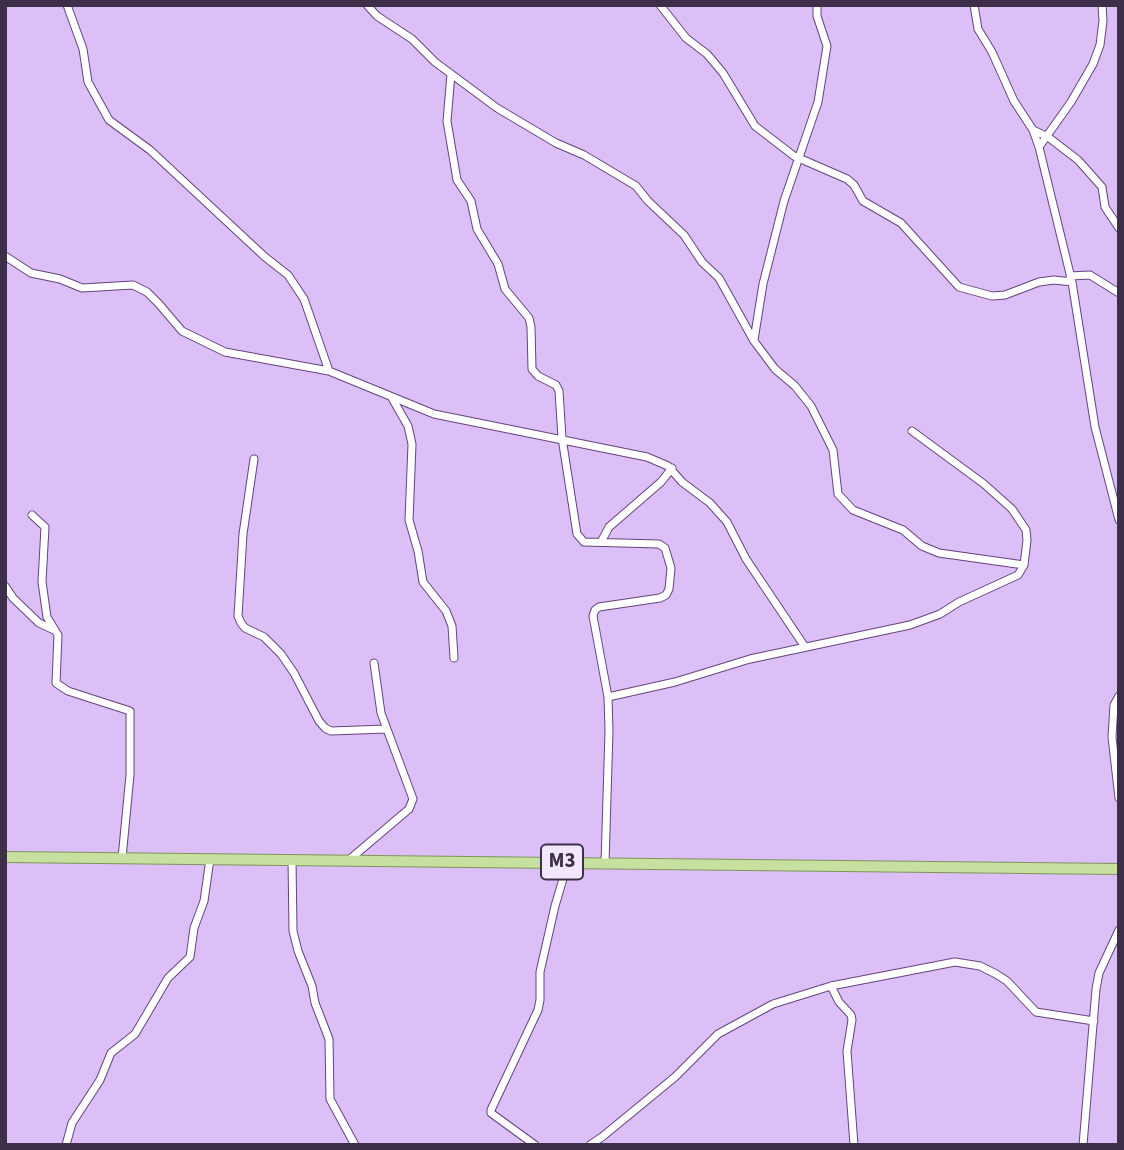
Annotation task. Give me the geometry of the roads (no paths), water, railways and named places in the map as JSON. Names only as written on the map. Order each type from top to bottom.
[{"type":"main road","name":"M3","points":[[5,857],[1119,869]]},
{"type":"street","points":[[67,5],[83,49],[88,82],[111,123],[150,150],[288,275],[304,299],[329,371]]},
{"type":"street","points":[[367,5],[377,16],[412,39],[422,51],[497,108],[640,189],[648,201],[684,235],[702,262],[719,278],[754,341],[775,369],[811,406],[833,450],[838,494],[853,510],[903,530],[922,546],[939,553],[1024,565]]},
{"type":"street","points":[[660,5],[686,38],[707,54],[723,73],[755,126],[799,159],[847,179],[854,185],[863,201],[901,223],[959,287],[992,296],[1005,295],[1039,282],[1090,275],[1119,293]]},
{"type":"street","points":[[754,341],[768,264],[784,201],[818,102],[820,79],[827,52],[826,40],[817,16],[817,5]]},
{"type":"street","points":[[974,5],[978,29],[992,52],[1014,102],[1033,130],[1039,147],[1071,279],[1095,427],[1119,520]]},
{"type":"street","points":[[1039,147],[1093,64],[1100,45],[1102,5]]},
{"type":"street","points":[[451,74],[447,121],[457,180],[471,201],[477,229],[498,264],[505,289],[529,318],[532,369],[538,376],[556,385],[559,390],[562,438],[577,534],[584,541],[659,544],[665,548],[671,568],[669,589],[660,598],[599,607],[593,616],[608,697],[605,863]]},
{"type":"street","points":[[1033,130],[1048,137],[1078,160],[1102,187],[1105,207],[1119,228]]},
{"type":"street","points":[[5,256],[31,273],[60,278],[82,288],[134,285],[159,303],[181,331],[225,352],[329,371],[434,414],[647,457],[672,468],[682,482],[710,503],[727,522],[746,559],[805,647]]},
{"type":"street","points":[[391,397],[408,426],[412,444],[409,520],[423,582],[446,611],[452,626],[454,658]]},
{"type":"street","points":[[608,697],[675,682],[750,659],[910,625],[940,614],[959,602],[1018,575],[1024,565],[1026,530],[1012,509],[975,476],[912,431]]},
{"type":"street","points":[[254,459],[243,534],[238,616],[241,623],[245,628],[264,637],[281,654],[319,722],[325,727],[331,731],[386,729]]},
{"type":"street","points":[[601,542],[609,527],[672,468]]},
{"type":"street","points":[[32,514],[45,527],[42,582],[47,617],[58,639],[55,673],[58,685],[68,691],[130,711],[130,775],[122,858]]},
{"type":"street","points":[[5,586],[13,598],[40,623],[55,631]]},
{"type":"street","points":[[350,859],[397,820],[412,803],[412,795],[381,713],[374,663]]},
{"type":"street","points":[[1119,696],[1114,705],[1112,737],[1119,798]]},
{"type":"street","points":[[66,1145],[72,1123],[100,1080],[111,1053],[135,1034],[168,978],[190,957],[194,928],[204,901],[210,859]]},
{"type":"street","points":[[292,859],[293,931],[329,1039],[330,1099],[355,1145]]},
{"type":"street","points":[[534,1145],[491,1114],[491,1110],[538,1010],[540,972],[568,862]]},
{"type":"street","points":[[1083,1145],[1099,973],[1119,930]]},
{"type":"street","points":[[590,1145],[675,1077],[718,1034],[739,1020],[773,1004],[831,986],[955,962],[980,966],[996,974],[1007,981],[1036,1012],[1094,1021]]},
{"type":"street","points":[[831,986],[852,1020],[847,1051],[854,1145]]}]
